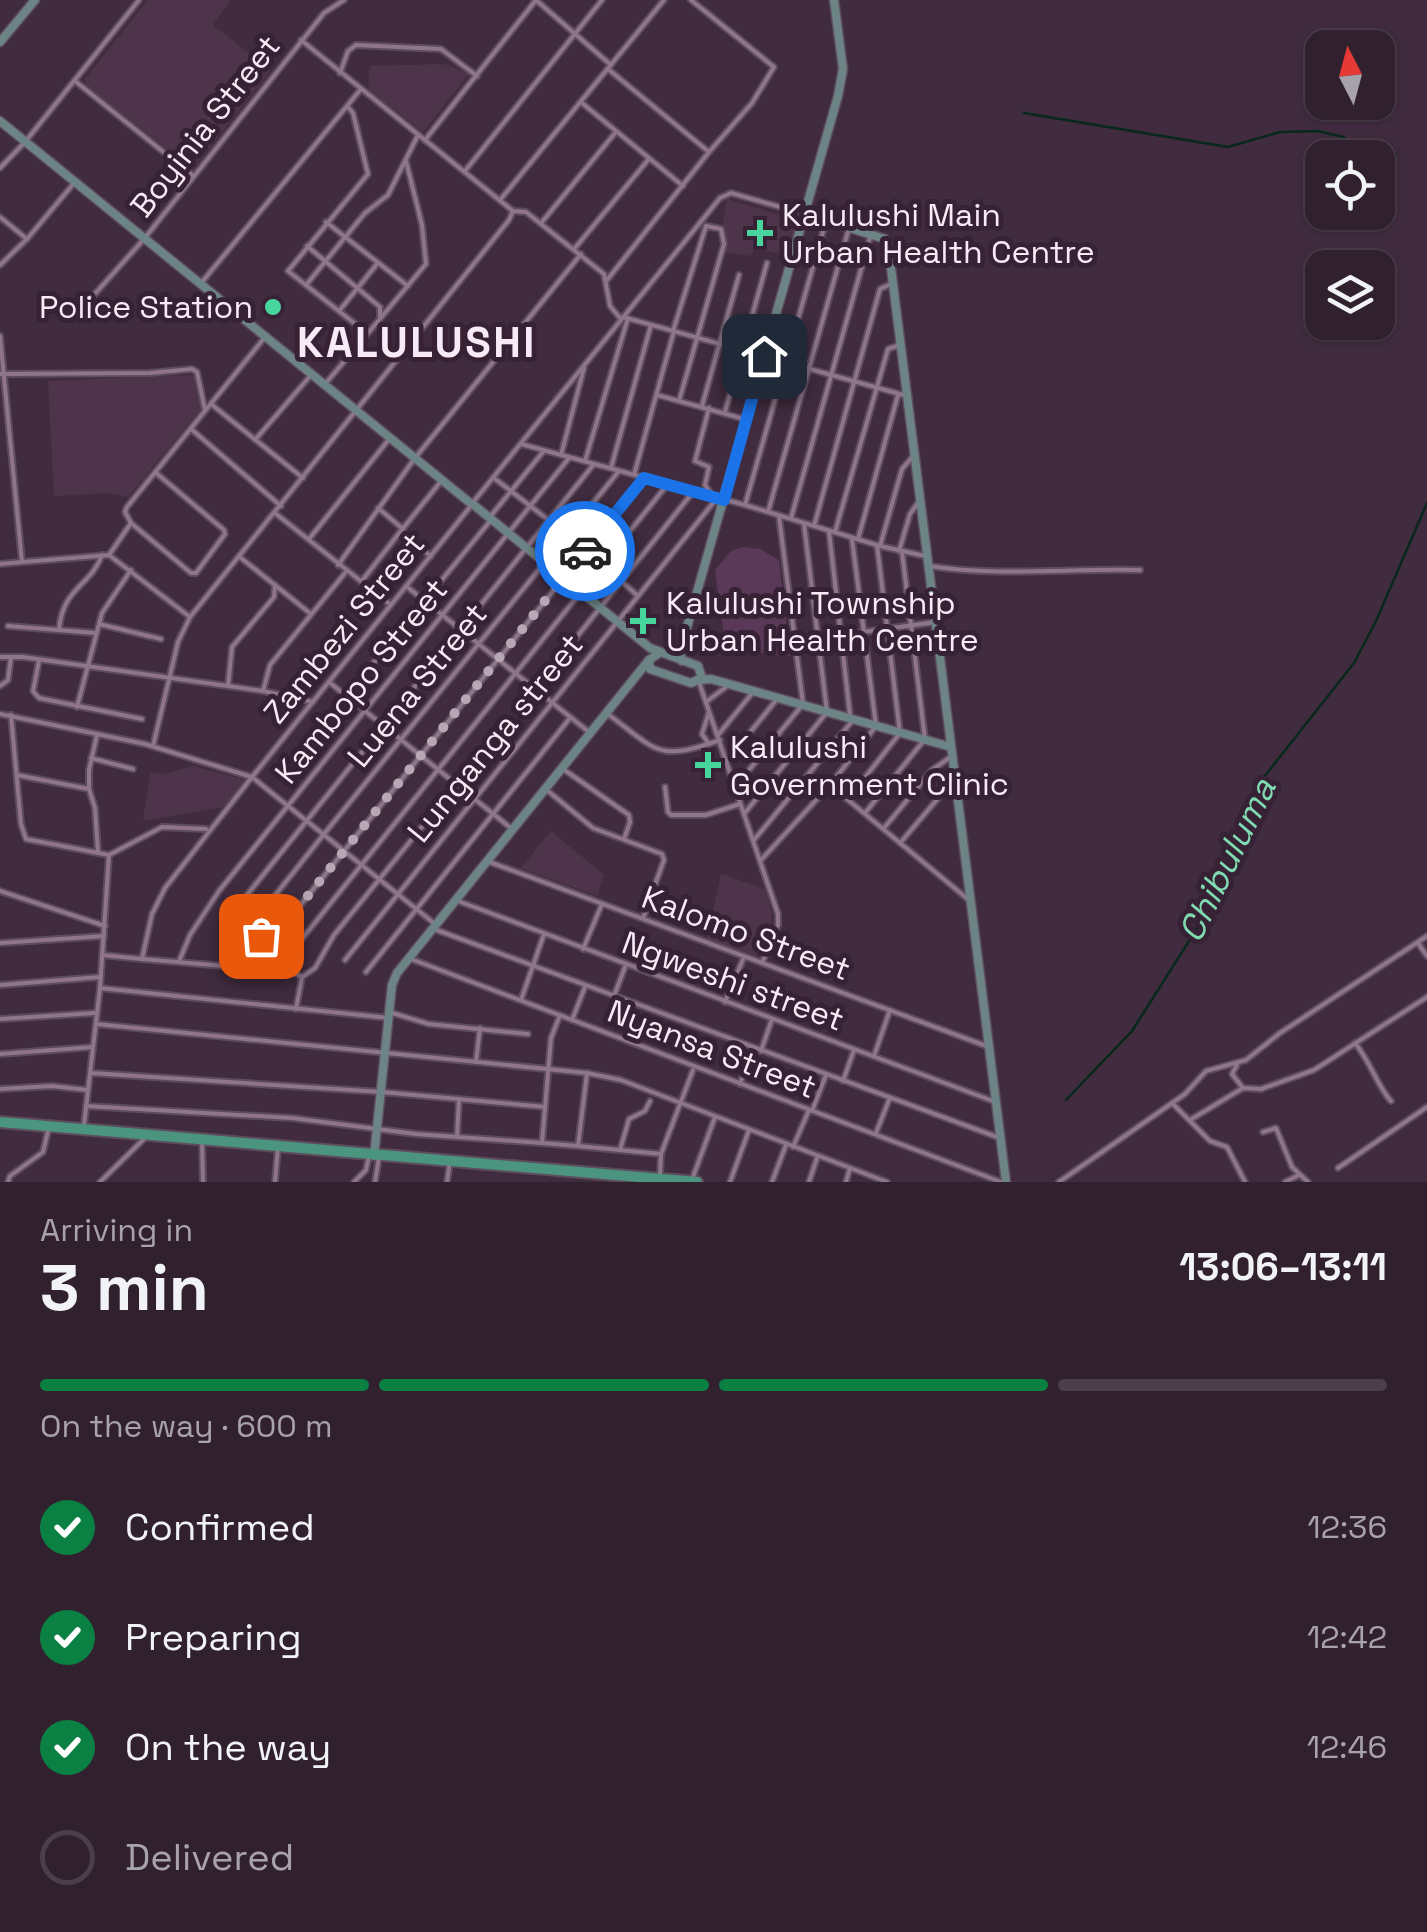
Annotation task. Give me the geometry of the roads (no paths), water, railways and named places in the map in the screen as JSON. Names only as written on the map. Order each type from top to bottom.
[{"type":"main road","points":[[0,1122],[450,1161],[594,1178],[694,1182]]},
{"type":"street","points":[[0,42],[35,0]]},
{"type":"street","points":[[0,168],[139,0]]},
{"type":"street","name":"Boyinia Street","points":[[92,296],[144,239],[324,13],[344,0]]},
{"type":"street","points":[[425,140],[536,0],[709,152]]},
{"type":"street","points":[[465,171],[602,0]]},
{"type":"street","points":[[500,200],[664,0]]},
{"type":"street","points":[[606,280],[752,102],[774,67],[691,0]]},
{"type":"street","points":[[678,657],[718,498],[746,420],[841,83],[842,59],[834,0]]},
{"type":"street","points":[[302,40],[513,211],[523,210],[575,248],[606,280],[610,306],[624,318],[903,396]]},
{"type":"street","points":[[340,73],[348,51],[356,46],[441,49],[477,76]]},
{"type":"street","points":[[75,80],[192,175]]},
{"type":"street","points":[[201,284],[361,89]]},
{"type":"street","points":[[580,101],[682,186]]},
{"type":"street","points":[[348,106],[368,174],[288,271],[369,332]]},
{"type":"street","points":[[0,121],[600,607],[652,658],[691,683],[700,678],[711,679],[952,751]]},
{"type":"street","points":[[541,223],[615,133]]},
{"type":"street","points":[[306,286],[365,213],[388,195],[418,135]]},
{"type":"street","points":[[575,248],[649,159]]},
{"type":"street","points":[[325,385],[426,260],[413,180],[406,162]]},
{"type":"street","points":[[0,265],[75,182]]},
{"type":"street","points":[[634,475],[707,225],[704,218],[720,198],[728,193],[886,239],[901,345],[903,396],[915,454],[972,902],[1004,1182]]},
{"type":"street","points":[[153,746],[178,642],[190,618],[513,211]]},
{"type":"street","points":[[0,217],[27,239]]},
{"type":"street","name":"Zambezi Street","points":[[142,958],[152,914],[165,888],[209,830],[704,218]]},
{"type":"street","points":[[745,505],[826,220]]},
{"type":"street","points":[[326,222],[408,286]]},
{"type":"street","points":[[679,401],[724,240],[721,229],[707,225]]},
{"type":"street","points":[[768,512],[849,227]]},
{"type":"street","points":[[791,518],[872,232]]},
{"type":"street","points":[[307,246],[381,308],[379,320]]},
{"type":"street","points":[[338,565],[415,458],[581,254]]},
{"type":"street","points":[[340,311],[378,263]]},
{"type":"street","points":[[725,412],[767,263]]},
{"type":"street","points":[[702,406],[739,275]]},
{"type":"street","points":[[814,526],[880,290],[893,283]]},
{"type":"street","points":[[586,462],[624,318]]},
{"type":"street","points":[[611,468],[651,325]]},
{"type":"street","points":[[360,328],[360,343]]},
{"type":"street","points":[[0,336],[22,562]]},
{"type":"street","points":[[156,472],[225,534],[196,573],[191,573],[131,523],[125,516],[126,510],[156,472],[190,429],[265,336]]},
{"type":"street","points":[[754,840],[852,718],[832,531],[888,347],[901,345]]},
{"type":"street","points":[[561,456],[584,366]]},
{"type":"street","points":[[2,374],[192,369],[197,372],[206,410]]},
{"type":"street","points":[[256,440],[312,374]]},
{"type":"street","points":[[657,395],[746,420]]},
{"type":"street","points":[[762,860],[830,785],[876,726],[855,538],[903,396]]},
{"type":"street","points":[[211,404],[303,478]]},
{"type":"street","points":[[709,408],[695,461],[708,467],[704,485],[718,498]]},
{"type":"street","points":[[190,429],[281,506]]},
{"type":"street","points":[[308,540],[390,438]]},
{"type":"street","points":[[521,444],[791,518],[958,572],[1140,570]]},
{"type":"street","points":[[307,744],[544,451]]},
{"type":"street","points":[[848,800],[900,733],[879,546],[902,469],[915,454]]},
{"type":"street","name":"Kambopo Street","points":[[180,960],[190,935],[218,891],[569,458]]},
{"type":"street","points":[[294,963],[253,930],[226,921],[594,464]]},
{"type":"street","name":"Luena Street","points":[[253,930],[324,834],[619,471]]},
{"type":"street","points":[[493,477],[637,595]]},
{"type":"street","points":[[270,943],[644,478]]},
{"type":"street","points":[[361,582],[442,480]]},
{"type":"street","points":[[292,972],[297,944],[667,485]]},
{"type":"street","points":[[518,710],[694,492]]},
{"type":"street","name":"Lunganga street","points":[[345,960],[718,498]]},
{"type":"street","points":[[865,813],[925,740],[900,551],[910,514],[921,498]]},
{"type":"street","points":[[378,508],[430,556]]},
{"type":"street","points":[[274,513],[392,605]]},
{"type":"street","points":[[735,787],[802,704],[779,516]]},
{"type":"street","points":[[109,554],[131,523]]},
{"type":"street","points":[[744,814],[826,712],[804,523]]},
{"type":"street","points":[[0,564],[109,554],[190,618]]},
{"type":"street","points":[[59,629],[66,602],[82,580],[95,571],[102,555]]},
{"type":"street","points":[[240,557],[311,614]]},
{"type":"street","points":[[77,707],[103,610],[131,570]]},
{"type":"street","points":[[263,691],[270,665],[347,572]]},
{"type":"street","points":[[228,686],[232,647],[274,597],[275,585]]},
{"type":"street","points":[[406,586],[588,732]]},
{"type":"street","points":[[794,642],[936,622]]},
{"type":"street","points":[[99,624],[161,639]]},
{"type":"street","points":[[8,626],[96,633]]},
{"type":"street","points":[[0,657],[263,691],[312,702]]},
{"type":"street","points":[[0,686],[8,680],[11,657]]},
{"type":"street","points":[[376,1182],[374,1156],[394,979],[588,732],[652,658],[678,657],[700,678],[778,914],[778,925],[762,963]]},
{"type":"street","points":[[39,661],[34,694],[142,719]]},
{"type":"street","points":[[329,682],[512,829]]},
{"type":"street","points":[[706,702],[730,684]]},
{"type":"street","points":[[605,712],[654,749],[686,752],[719,738],[754,691]]},
{"type":"street","points":[[727,762],[778,698]]},
{"type":"street","points":[[709,711],[702,734],[709,744]]},
{"type":"street","points":[[0,714],[153,746],[252,777],[434,926],[1001,1138]]},
{"type":"street","points":[[11,715],[26,839],[108,855],[162,827],[209,830]]},
{"type":"street","points":[[366,972],[570,718]]},
{"type":"street","points":[[97,735],[89,790],[95,808],[98,853]]},
{"type":"street","points":[[884,828],[952,751]]},
{"type":"street","points":[[91,758],[133,769]]},
{"type":"street","points":[[561,768],[629,815],[624,839]]},
{"type":"street","points":[[17,775],[89,790]]},
{"type":"street","points":[[900,843],[955,779]]},
{"type":"street","points":[[296,1009],[302,977],[315,968],[320,954],[456,785]]},
{"type":"street","points":[[830,785],[972,902]]},
{"type":"street","points":[[665,787],[671,815],[706,815],[740,804]]},
{"type":"street","points":[[544,788],[593,828],[664,857],[643,919]]},
{"type":"street","points":[[84,1129],[100,988],[108,855]]},
{"type":"street","name":"Kalomo Street","points":[[487,861],[989,1047]]},
{"type":"street","points":[[0,892],[105,926]]},
{"type":"street","name":"Ngweshi street","points":[[454,900],[997,1102]]},
{"type":"street","points":[[584,949],[602,904]]},
{"type":"street","points":[[521,1001],[544,934]]},
{"type":"street","points":[[0,943],[104,936]]},
{"type":"street","points":[[1242,1088],[1231,1072],[1237,1065],[1324,1002],[1427,936]]},
{"type":"street","points":[[1418,942],[1427,956]]},
{"type":"street","points":[[102,955],[292,972],[302,977]]},
{"type":"street","points":[[725,1002],[744,957]]},
{"type":"street","name":"Nyansa Street","points":[[408,958],[1004,1182]]},
{"type":"street","points":[[614,996],[626,965]]},
{"type":"street","points":[[0,985],[100,977]]},
{"type":"street","points":[[572,1020],[586,985]]},
{"type":"street","points":[[100,988],[389,1015],[429,1024],[528,1034]]},
{"type":"street","points":[[1190,1120],[1242,1088],[1258,1090],[1290,1080],[1427,997]]},
{"type":"street","points":[[874,1056],[890,1010]]},
{"type":"street","points":[[0,1019],[96,1012]]},
{"type":"street","points":[[542,1143],[551,1038],[560,1015]]},
{"type":"street","points":[[760,1051],[772,1019]]},
{"type":"street","points":[[96,1024],[587,1072],[621,1080],[887,1182]]},
{"type":"street","points":[[476,1062],[480,1028]]},
{"type":"street","points":[[1355,1043],[1391,1101]]},
{"type":"street","points":[[0,1054],[94,1047]]},
{"type":"street","points":[[740,1084],[753,1048]]},
{"type":"street","points":[[843,1081],[854,1050]]},
{"type":"street","points":[[1060,1182],[1172,1103],[1206,1070],[1237,1065]]},
{"type":"street","points":[[659,1179],[661,1154],[694,1068]]},
{"type":"street","points":[[91,1072],[382,1092],[545,1108]]},
{"type":"street","points":[[578,1146],[587,1072]]},
{"type":"street","points":[[793,1147],[826,1075]]},
{"type":"street","points":[[0,1089],[52,1086],[88,1090]]},
{"type":"street","points":[[457,1137],[459,1099]]},
{"type":"street","points":[[876,1133],[890,1099]]},
{"type":"street","points":[[620,1150],[630,1119],[646,1110],[650,1101]]},
{"type":"street","points":[[1172,1103],[1210,1141],[1227,1148],[1246,1182]]},
{"type":"street","points":[[86,1106],[292,1118],[661,1154]]},
{"type":"street","points":[[1338,1168],[1427,1107]]},
{"type":"street","points":[[694,1182],[715,1118]]},
{"type":"street","points":[[8,1182],[10,1176],[43,1152],[49,1126]]},
{"type":"street","points":[[1263,1132],[1276,1128],[1292,1168],[1308,1182]]},
{"type":"street","points":[[730,1182],[749,1130]]},
{"type":"street","points":[[100,1182],[147,1136]]},
{"type":"street","points":[[202,1140],[203,1182]]},
{"type":"street","points":[[772,1182],[786,1144]]},
{"type":"street","points":[[275,1182],[278,1147]]},
{"type":"street","points":[[354,1182],[374,1156]]},
{"type":"street","points":[[809,1182],[817,1157]]},
{"type":"street","points":[[448,1182],[450,1161]]},
{"type":"street","points":[[846,1182],[850,1168]]},
{"type":"street","points":[[1285,1182],[1301,1174]]},
{"type":"waterway","points":[[1024,113],[1228,147],[1280,132],[1318,131],[1343,137],[1362,148],[1396,154]]},
{"type":"waterway","name":"Chibuluma","points":[[1066,1100],[1132,1031],[1203,919],[1236,850],[1242,825],[1264,777],[1354,663],[1427,503]]},
{"type":"place","name":"Kalulushi Main Urban Health Centre","points":[[760,233]]},
{"type":"place","name":"Police Station","points":[[273,307]]},
{"type":"place","name":"Kalulushi Township Urban Health Centre","points":[[643,621]]},
{"type":"place","name":"Kalulushi Government Clinic","points":[[708,765]]},
{"type":"district","name":"KALULUSHI","points":[[417,342]]}]
